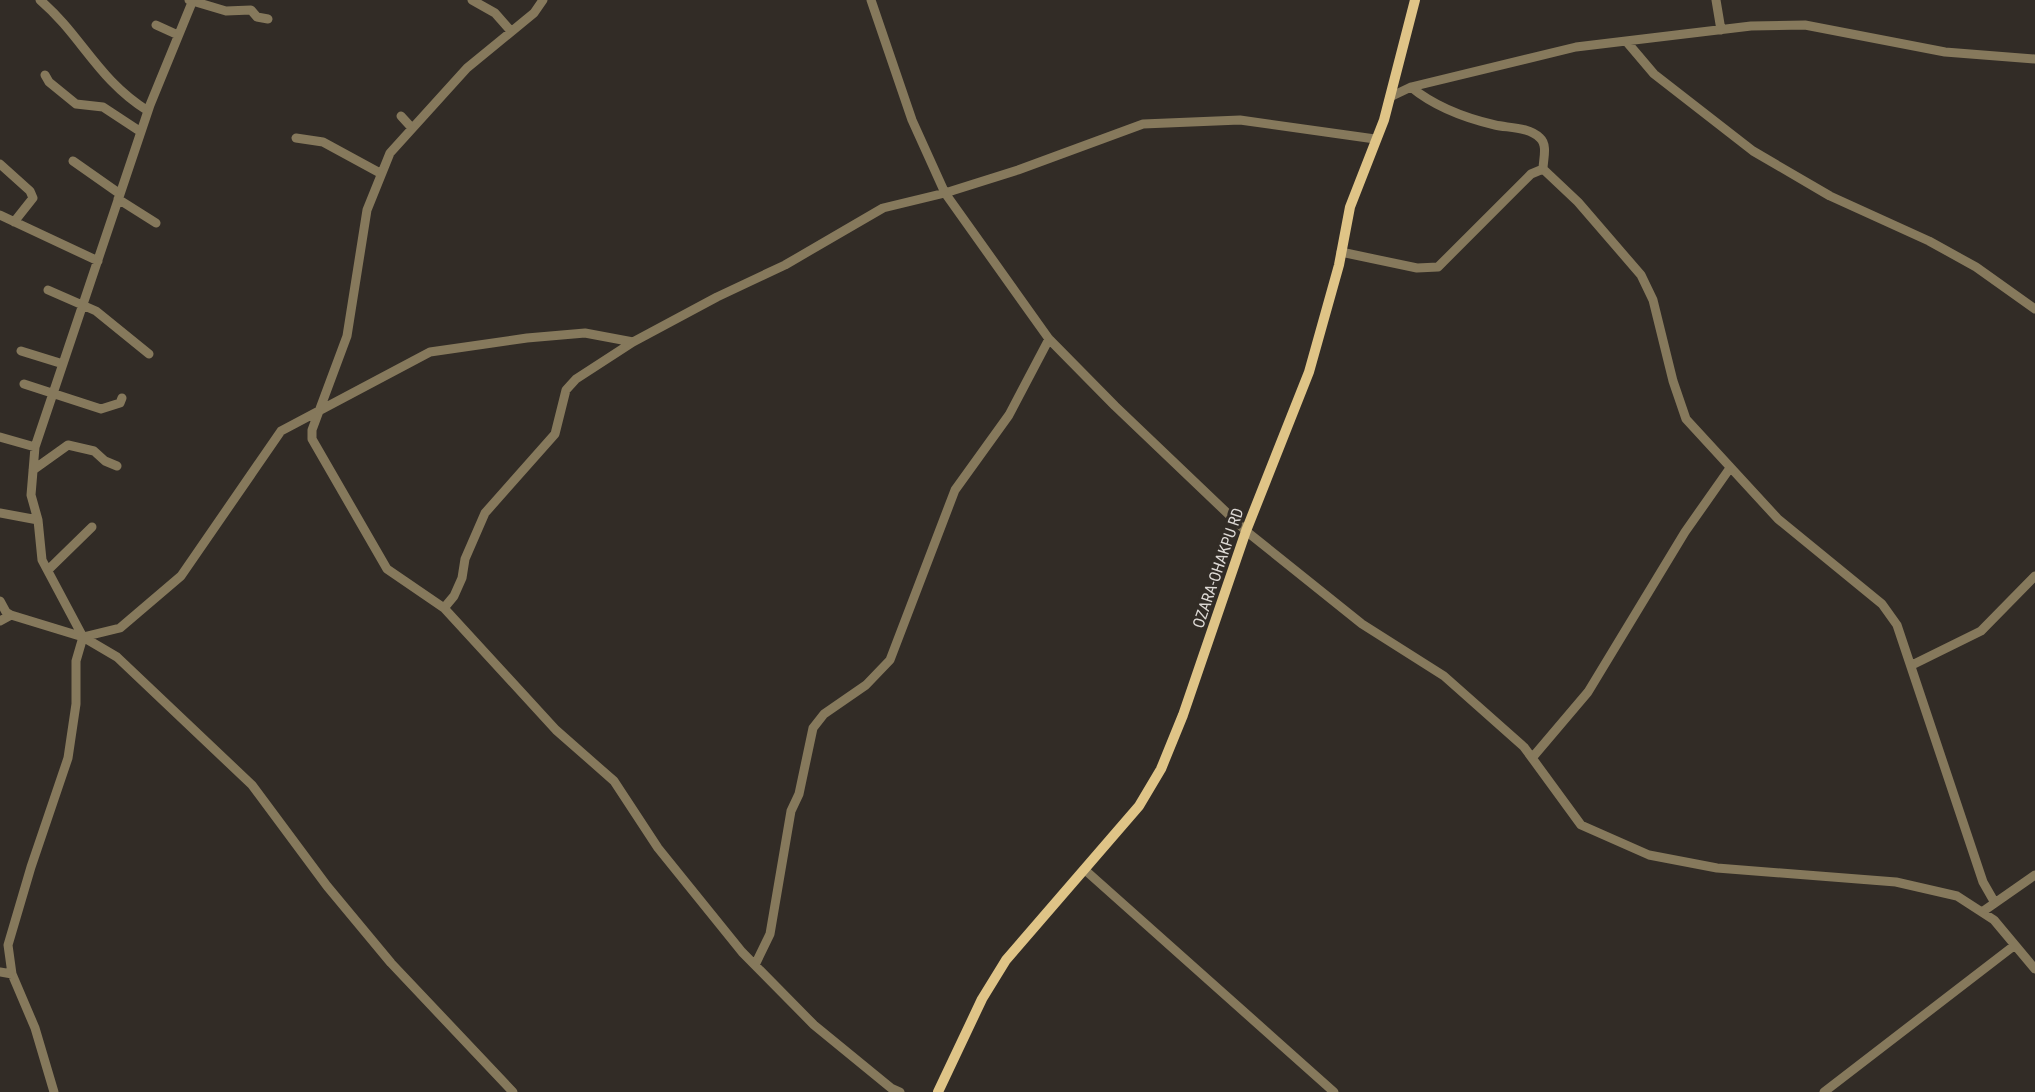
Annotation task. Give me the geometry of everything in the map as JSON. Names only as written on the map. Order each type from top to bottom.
[{"type":"main road","name":"OZARA-OHAKPU RD","points":[[939,1092],[982,999],[1006,960],[1139,806],[1161,768],[1183,715],[1245,531],[1309,372],[1341,252],[1350,207],[1390,97],[1415,0]]},
{"type":"street","points":[[54,1092],[35,1028],[12,974],[8,945],[31,867],[68,758],[76,704],[76,661],[83,637],[42,560],[38,520],[31,495],[34,447],[148,111],[192,0],[226,11],[251,10],[257,17],[268,19]]},
{"type":"street","points":[[472,0],[495,13],[510,30]]},
{"type":"street","points":[[543,0],[534,13],[510,30],[467,68],[411,127],[390,153],[367,210],[347,336],[312,430],[312,439],[387,569],[444,608],[556,730],[614,781],[658,848],[755,964],[814,1025],[891,1089],[900,1092]]},
{"type":"street","points":[[872,0],[912,120],[945,193],[1049,339],[1245,531],[1362,624],[1444,676],[1524,747],[1581,825],[1649,855],[1717,868],[1896,882],[1957,896],[1994,920],[2035,969]]},
{"type":"street","points":[[1716,0],[1721,30]]},
{"type":"street","points":[[43,1],[114,86],[148,111]]},
{"type":"street","points":[[156,25],[178,35]]},
{"type":"street","points":[[1390,97],[1411,87],[1576,47],[1721,30],[1805,25],[1945,52],[2035,59]]},
{"type":"street","points":[[1626,41],[1654,74],[1753,151],[1830,196],[1929,241],[1976,267],[2035,309]]},
{"type":"street","points":[[45,75],[49,82],[75,104],[103,107],[141,132]]},
{"type":"street","points":[[1411,87],[1424,98],[1445,109],[1494,125],[1530,131],[1542,139],[1543,169],[1578,202],[1641,274],[1653,300],[1673,381],[1686,419],[1800,539],[1882,604],[1897,625],[1983,882],[1995,903]]},
{"type":"street","points":[[401,116],[411,127]]},
{"type":"street","points":[[444,608],[454,596],[462,578],[465,559],[485,513],[555,434],[566,390],[576,379],[633,342],[785,265],[883,208],[945,193],[1143,124],[1240,120],[1375,139]]},
{"type":"street","points":[[297,138],[323,142],[380,173]]},
{"type":"street","points":[[73,161],[156,223]]},
{"type":"street","points":[[1,168],[30,191],[33,198],[14,222]]},
{"type":"street","points":[[1341,252],[1418,268],[1438,267],[1531,174],[1543,169]]},
{"type":"street","points":[[0,215],[98,261]]},
{"type":"street","points":[[48,290],[112,322],[148,354]]},
{"type":"street","points":[[83,637],[120,628],[181,576],[281,431],[430,352],[527,338],[585,333],[633,342]]},
{"type":"street","points":[[755,964],[770,934],[791,811],[799,794],[813,728],[824,714],[866,685],[890,660],[955,490],[1009,415],[1049,339]]},
{"type":"street","points":[[21,351],[63,364]]},
{"type":"street","points":[[24,384],[101,409],[120,403],[122,398]]},
{"type":"street","points":[[0,437],[34,447]]},
{"type":"street","points":[[33,470],[68,446],[94,451],[105,461],[117,466]]},
{"type":"street","points":[[1532,758],[1588,692],[1685,532],[1731,468]]},
{"type":"street","points":[[0,513],[38,520]]},
{"type":"street","points":[[48,570],[92,527]]},
{"type":"street","points":[[1912,665],[1982,631],[2035,576]]},
{"type":"street","points":[[0,601],[6,612],[11,615],[83,637],[117,657],[252,785],[327,886],[391,963],[513,1092]]},
{"type":"street","points":[[0,621],[11,615]]},
{"type":"street","points":[[1085,870],[1334,1092]]},
{"type":"street","points":[[1982,912],[2035,875]]},
{"type":"street","points":[[1824,1092],[2015,945]]},
{"type":"street","points":[[0,972],[12,974]]}]
